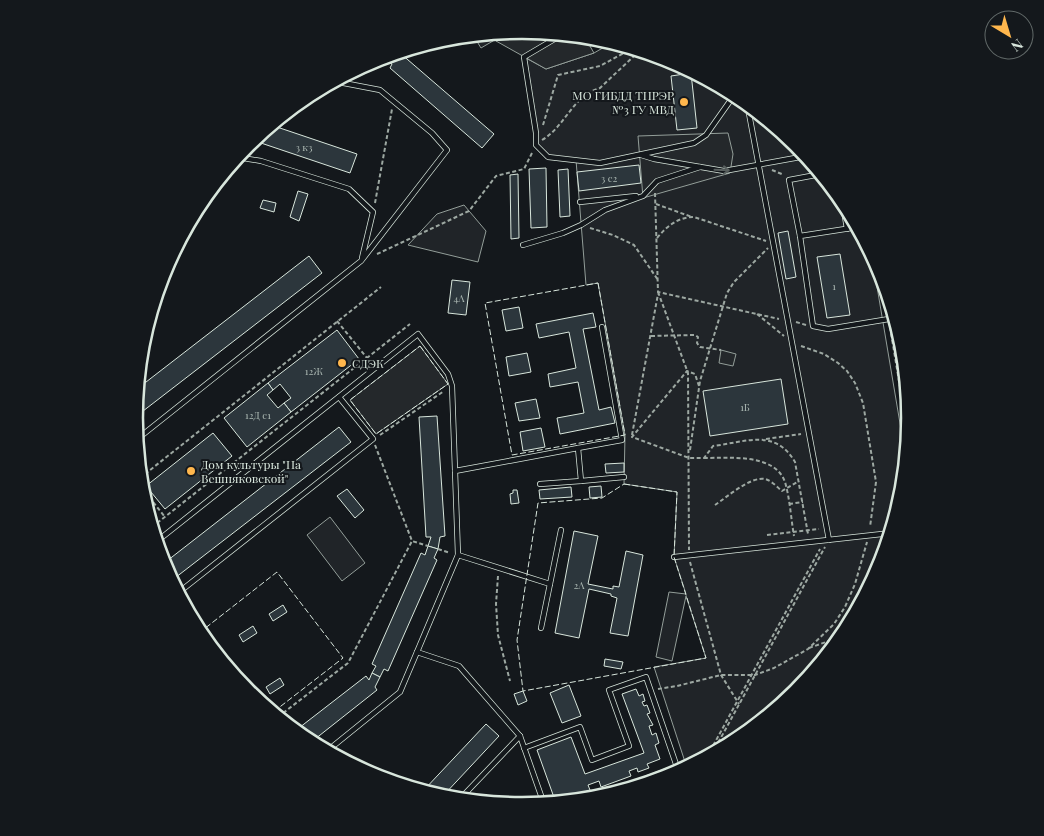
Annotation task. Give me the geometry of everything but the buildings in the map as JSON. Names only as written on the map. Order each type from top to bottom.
[{"type":"lane","points":[[552,40],[524,57],[536,133],[536,145],[548,157],[600,163],[694,143],[706,135],[730,101]]},
{"type":"lane","points":[[144,434],[361,261],[447,150],[432,133],[380,90],[345,83]]},
{"type":"lane","points":[[749,114],[770,242],[787,320],[827,540]]},
{"type":"lane","points":[[640,155],[724,172],[797,158]]},
{"type":"lane","points":[[246,158],[261,161],[349,189],[373,212],[361,261]]},
{"type":"lane","points":[[523,245],[581,225],[605,210],[643,196],[655,182],[700,167]]},
{"type":"lane","points":[[813,176],[789,180],[800,236],[813,326],[828,329],[888,319]]},
{"type":"lane","points":[[580,202],[643,196]]},
{"type":"lane","points":[[846,221],[847,229]]},
{"type":"lane","points":[[800,236],[850,228]]},
{"type":"lane","points":[[455,471],[622,440],[602,327]]},
{"type":"lane","points":[[162,537],[418,334],[448,374],[452,386],[458,555],[400,692],[333,746]]},
{"type":"lane","points":[[183,589],[373,440],[339,397]]},
{"type":"lane","points":[[578,448],[581,481]]},
{"type":"lane","points":[[540,484],[624,477]]},
{"type":"lane","points":[[541,628],[562,530]]},
{"type":"lane","points":[[674,557],[883,534]]},
{"type":"lane","points":[[458,555],[550,584]]},
{"type":"lane","points":[[417,652],[459,666],[520,736],[541,796]]},
{"type":"lane","points":[[524,748],[580,728],[592,760],[629,746],[609,690],[646,677],[677,764]]},
{"type":"lane","points":[[466,793],[520,736]]},
{"type":"path","points":[[536,133],[542,128],[558,75],[600,66],[624,53]]},
{"type":"path","points":[[361,261],[469,211],[496,176],[524,169],[536,145],[549,136],[578,101],[600,88],[633,56]]},
{"type":"path","points":[[373,212],[393,101]]},
{"type":"path","points":[[758,165],[796,179]]},
{"type":"path","points":[[632,437],[658,292],[655,182]]},
{"type":"path","points":[[656,204],[770,242],[770,256]]},
{"type":"path","points":[[657,238],[664,229],[683,217],[694,217]]},
{"type":"path","points":[[581,225],[613,234],[628,241],[640,252],[658,280]]},
{"type":"path","points":[[688,458],[699,386],[723,306],[734,282],[769,247]]},
{"type":"path","points":[[147,473],[381,287]]},
{"type":"path","points":[[658,292],[813,326]]},
{"type":"path","points":[[658,292],[687,371],[689,555],[721,675],[738,703]]},
{"type":"path","points":[[757,314],[790,341],[824,354],[847,371],[855,383],[863,403],[876,482],[873,516],[855,584],[845,607],[834,624],[808,648]]},
{"type":"path","points":[[337,320],[367,358]]},
{"type":"path","points":[[889,322],[899,385]]},
{"type":"path","points":[[158,522],[410,324]]},
{"type":"path","points":[[786,333],[790,341]]},
{"type":"path","points":[[650,336],[697,336],[698,345],[721,350]]},
{"type":"path","points":[[687,371],[695,374],[699,386]]},
{"type":"path","points":[[632,437],[687,371]]},
{"type":"path","points":[[284,713],[348,663],[412,541],[373,440],[452,386]]},
{"type":"path","points":[[704,458],[713,446],[808,433]]},
{"type":"path","points":[[622,438],[632,437],[688,458],[748,458],[760,461],[782,476],[789,504],[795,544]]},
{"type":"path","points":[[766,439],[776,443],[795,462],[810,542]]},
{"type":"path","points":[[715,505],[741,487],[760,479],[770,481],[782,491],[799,482]]},
{"type":"path","points":[[152,500],[165,516]]},
{"type":"path","points":[[789,504],[803,502]]},
{"type":"path","points":[[767,535],[826,528]]},
{"type":"path","points":[[718,742],[827,540]]},
{"type":"path","points":[[412,541],[428,546]]},
{"type":"path","points":[[438,549],[458,555]]},
{"type":"path","points":[[499,568],[496,604],[498,636],[510,681]]},
{"type":"path","points":[[651,690],[677,686],[721,675],[753,675],[774,668],[808,648],[829,641]]},
{"type":"path","points":[[714,745],[738,703]]},
{"type":"shaded area","points":[[522,39],[572,42],[589,45],[594,53],[546,69],[496,41]]},
{"type":"shaded area","points":[[494,40],[481,48],[477,42]]},
{"type":"shaded area","points":[[603,48],[644,59],[690,78],[712,90],[753,117],[772,133],[823,187],[850,228],[862,250],[877,285],[901,427],[898,468],[894,492],[881,540],[862,586],[837,629],[807,668],[772,703],[733,733],[685,760],[654,667],[706,658],[686,596],[672,661],[656,657],[669,592],[686,594],[674,557],[677,492],[624,484],[625,435],[598,283],[586,285],[576,160],[548,157],[536,145],[524,57],[546,69],[594,53]]},
{"type":"shaded area","points":[[728,133],[733,154],[730,173],[643,198],[638,136]]},
{"type":"shaded area","points":[[464,205],[486,231],[478,262],[408,245],[437,214]]},
{"type":"shaded area","points":[[420,346],[448,384],[376,434],[350,400]]},
{"type":"shaded area","points":[[721,350],[736,354],[733,366],[719,363]]},
{"type":"shaded area","points":[[330,517],[365,563],[342,581],[307,535]]},
{"type":"fence","points":[[598,283],[625,435],[512,455],[485,303],[598,283]]},
{"type":"fence","points":[[420,346],[448,384],[376,434],[350,400],[420,346]]},
{"type":"fence","points":[[624,484],[677,492],[674,557],[706,658],[523,691],[517,640],[538,503],[602,498],[624,484]]},
{"type":"fence","points":[[206,627],[277,572],[343,658],[278,708]]},
{"type":"place","name":"МО ГИБДД ТНРЭР №3 ГУ МВД","points":[[684,102]]},
{"type":"place","name":"СДЭК","points":[[342,363]]},
{"type":"place","name":"Дом культуры \"На Вешняковской\"","points":[[191,471]]}]
